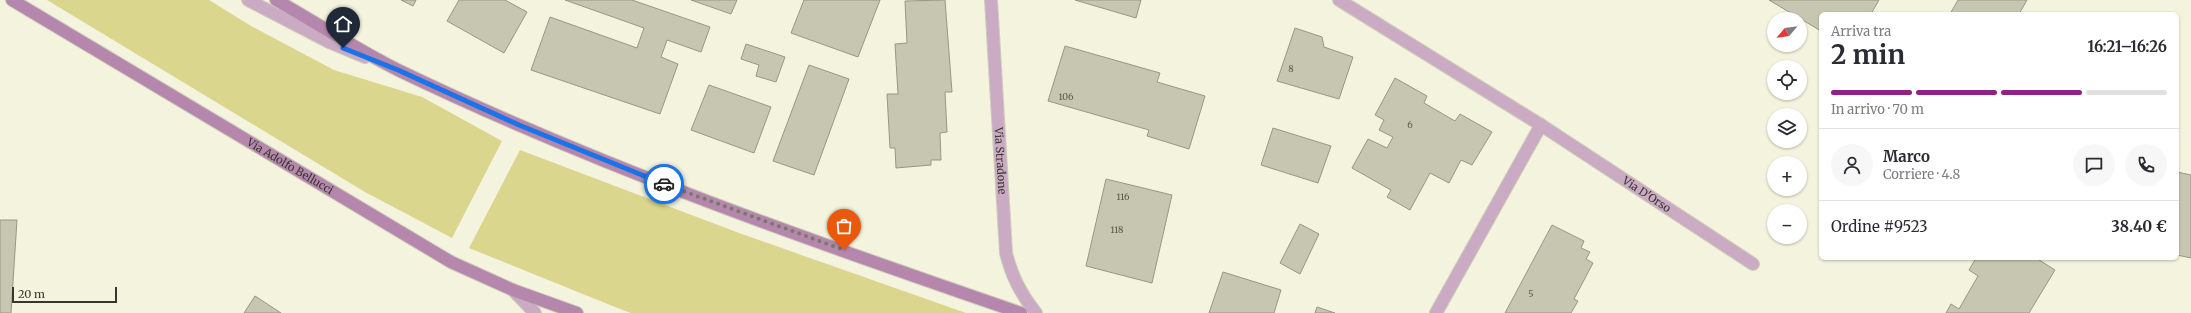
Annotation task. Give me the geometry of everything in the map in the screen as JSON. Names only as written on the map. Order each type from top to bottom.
[{"type":"street","name":"Via Adolfo Bellucci","points":[[12,0],[36,16],[450,262],[513,290],[577,313]]},
{"type":"street","points":[[24,0],[36,16]]},
{"type":"street","points":[[248,0],[329,42],[398,70],[519,125],[696,197],[1021,313]]},
{"type":"street","points":[[276,0],[398,70]]},
{"type":"street","name":"Via Stradone","points":[[991,0],[1006,253],[1016,284],[1024,299],[1036,313]]},
{"type":"street","name":"Via D'Orso","points":[[1339,0],[1541,125],[1753,264]]},
{"type":"street","points":[[1436,313],[1541,125]]},
{"type":"street","points":[[513,290],[535,313]]},
{"type":"shaded area","points":[[47,0],[209,0],[251,26],[334,70],[422,97],[502,141],[452,238],[365,192]]},
{"type":"shaded area","points":[[520,150],[739,233],[966,313],[631,313],[469,248]]},
{"type":"building","points":[[401,0],[416,0],[413,6]]},
{"type":"building","points":[[459,0],[505,0],[527,12],[504,53],[447,21]]},
{"type":"building","points":[[565,0],[632,0],[710,27],[701,52],[667,40],[661,57],[678,64],[660,114],[531,70],[550,17],[637,48],[644,28]]},
{"type":"building","points":[[691,0],[737,0],[731,14]]},
{"type":"building","points":[[804,0],[880,0],[858,57],[791,33]]},
{"type":"building","points":[[945,0],[952,92],[945,92],[947,132],[940,133],[941,160],[931,160],[931,165],[896,168],[895,148],[890,148],[887,94],[898,94],[895,44],[907,43],[905,1]]},
{"type":"building","points":[[1075,0],[1141,0],[1136,18]]},
{"type":"building","points":[[1769,0],[1879,0],[1872,12],[1819,12],[1819,30],[1807,23],[1807,12],[1789,12]]},
{"type":"building","points":[[1958,0],[2027,0],[2020,12],[1951,12]]},
{"type":"building","points":[[1295,28],[1322,37],[1324,47],[1353,57],[1339,99],[1277,81]]},
{"type":"building","points":[[746,44],[785,57],[776,82],[756,76],[759,65],[741,59]]},
{"type":"building","points":[[1065,46],[1160,73],[1157,82],[1205,96],[1189,149],[1147,136],[1149,130],[1048,101]]},
{"type":"building","points":[[809,65],[849,79],[814,175],[773,161]]},
{"type":"building","points":[[1395,78],[1427,96],[1424,103],[1455,121],[1460,114],[1492,132],[1472,165],[1461,160],[1449,183],[1430,173],[1410,210],[1387,197],[1391,190],[1352,168],[1368,139],[1387,148],[1393,137],[1379,130],[1384,120],[1375,115]]},
{"type":"building","points":[[709,85],[771,107],[754,153],[691,130]]},
{"type":"building","points":[[1273,128],[1331,146],[1318,183],[1261,165]]},
{"type":"building","points":[[2179,172],[2191,175],[2191,258],[2179,255]]},
{"type":"building","points":[[1106,179],[1172,195],[1152,283],[1086,266]]},
{"type":"building","points":[[0,220],[17,220],[11,313],[0,313]]},
{"type":"building","points":[[1300,224],[1319,234],[1300,274],[1280,263]]},
{"type":"building","points":[[1552,225],[1584,241],[1581,248],[1590,252],[1586,259],[1593,263],[1574,299],[1578,301],[1571,313],[1505,313]]},
{"type":"building","points":[[1975,260],[2039,260],[2055,270],[2029,313],[1946,313],[1951,304],[1959,309],[1978,276],[1969,270]]},
{"type":"building","points":[[1223,272],[1281,290],[1274,313],[1209,313]]},
{"type":"building","points":[[255,296],[281,313],[244,313]]},
{"type":"building","points":[[1317,307],[1335,313],[1315,313]]},
{"type":"way so far","points":[[664,184],[844,250]]},
{"type":"route","points":[[343,48],[398,70],[519,125],[664,184]]}]
